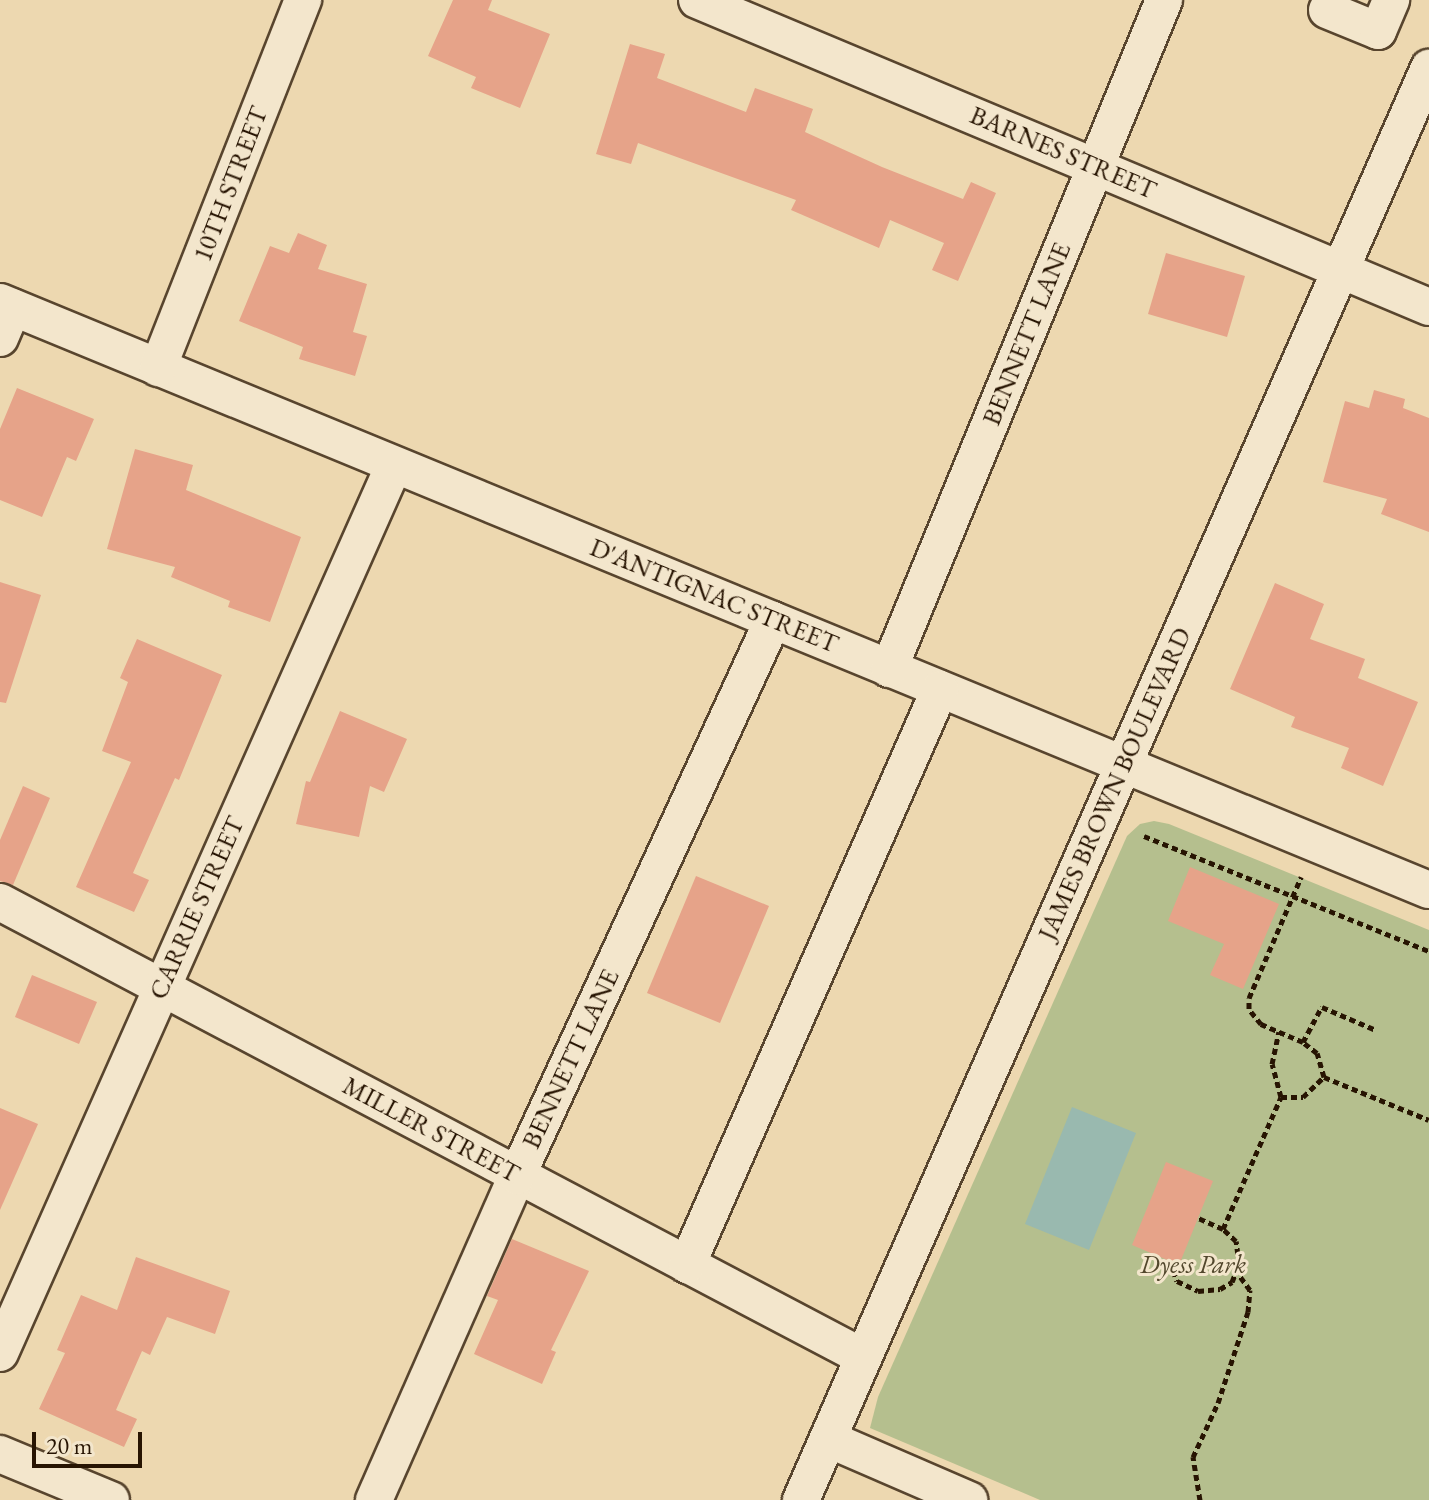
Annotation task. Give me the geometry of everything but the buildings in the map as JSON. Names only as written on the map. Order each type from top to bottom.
[{"type":"street","name":"10TH STREET","points":[[158,368],[303,0]]},
{"type":"street","name":"BARNES STREET","points":[[697,0],[1429,307]]},
{"type":"street","name":"BENNETT LANE","points":[[889,669],[1164,0]]},
{"type":"street","points":[[1327,10],[1378,31],[1391,0]]},
{"type":"street","name":"JAMES BROWN BOULEVARD","points":[[801,1500],[1429,68]]},
{"type":"street","name":"D'ANTIGNAC STREET","points":[[4,316],[158,368],[1429,890]]},
{"type":"street","name":"CARRIE STREET","points":[[0,1353],[394,465]]},
{"type":"street","name":"BENNETT LANE","points":[[374,1500],[517,1176],[773,620]]},
{"type":"street","points":[[687,1265],[940,689]]},
{"type":"street","name":"MILLER STREET","points":[[0,902],[863,1357]]},
{"type":"street","points":[[828,1439],[969,1500]]},
{"type":"street","points":[[0,1454],[111,1500]]},
{"type":"path","points":[[1144,836],[1429,951]]},
{"type":"path","points":[[1315,843],[1249,998],[1251,1014],[1261,1024],[1303,1042],[1317,1053],[1324,1077]]},
{"type":"path","points":[[1303,1042],[1322,1007],[1376,1030]]},
{"type":"path","points":[[1223,1229],[1281,1097],[1272,1064],[1279,1032]]},
{"type":"path","points":[[1281,1097],[1303,1097],[1324,1077]]},
{"type":"path","points":[[1324,1077],[1429,1120]]},
{"type":"path","points":[[1170,1261],[1177,1281],[1198,1291],[1220,1289],[1232,1282],[1237,1272],[1239,1251],[1230,1234],[1198,1218]]},
{"type":"path","points":[[1200,1500],[1193,1457],[1218,1403],[1248,1312],[1250,1290],[1237,1272]]},
{"type":"green space","name":"Dyess Park","points":[[1154,821],[1169,824],[1429,930],[1429,1500],[1040,1500],[870,1428],[878,1397],[1127,836],[1140,824]]},
{"type":"water","points":[[1072,1107],[1136,1133],[1089,1250],[1025,1224]]}]
